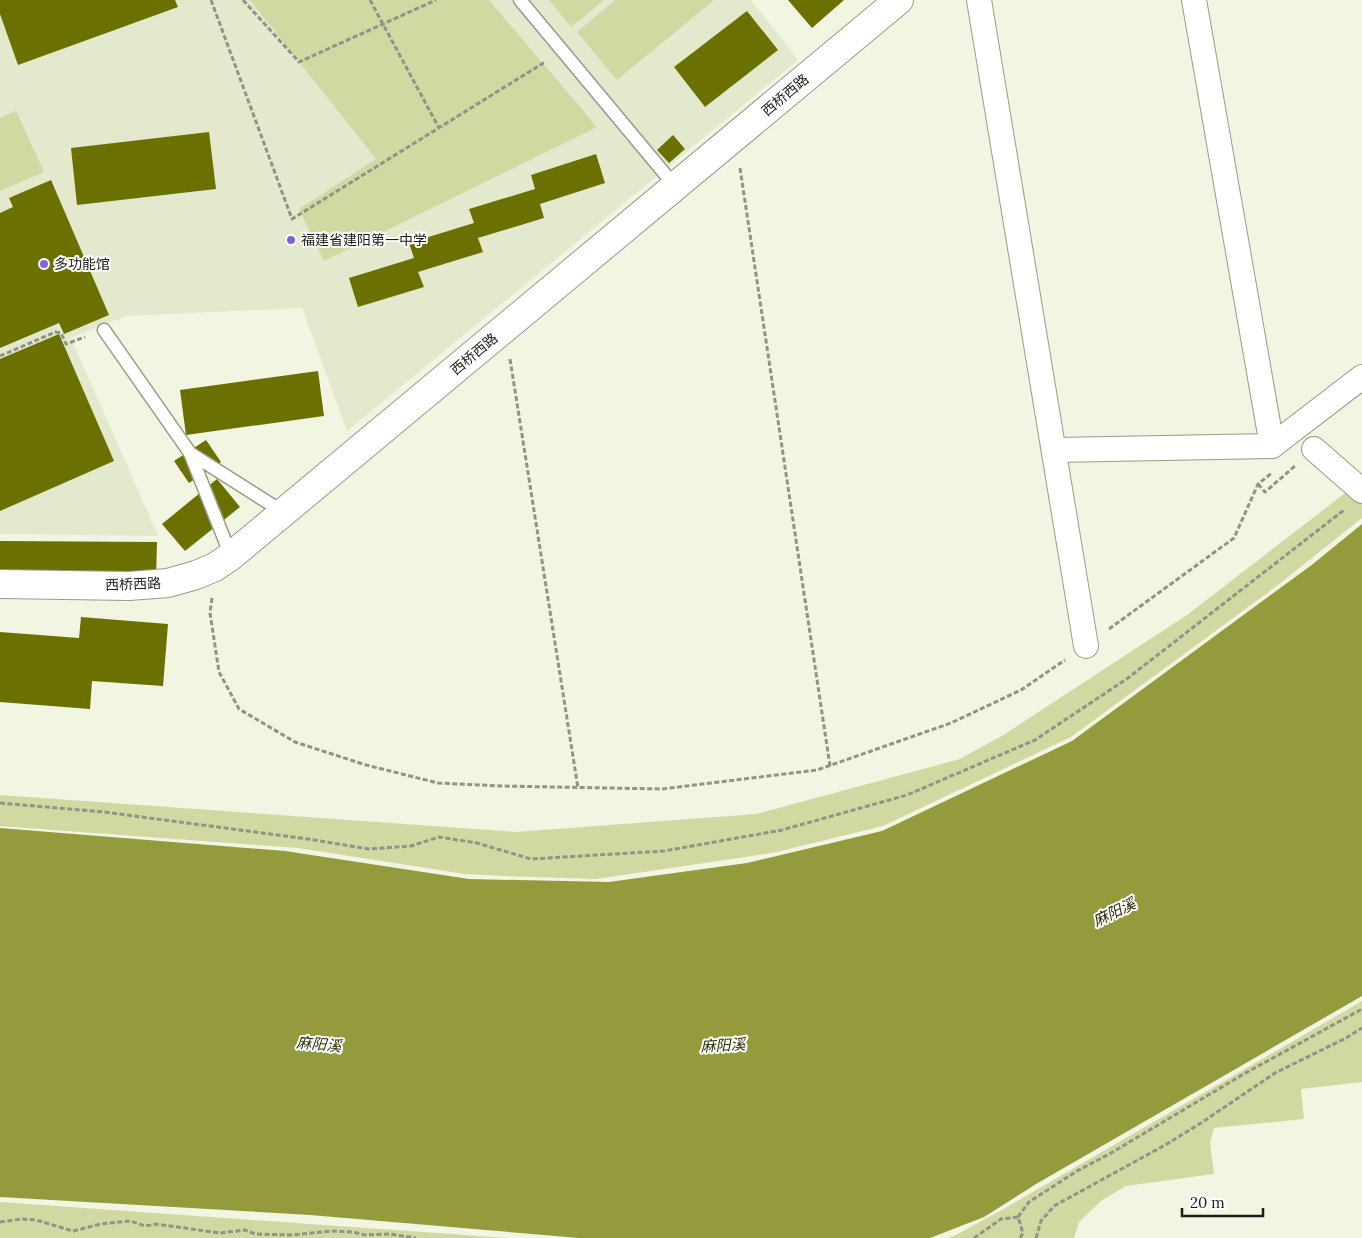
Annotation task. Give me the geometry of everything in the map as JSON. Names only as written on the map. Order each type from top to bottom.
[{"type":"main road","name":"西桥西路","points":[[0,584],[129,586],[168,583],[196,575],[223,561],[900,0]]},
{"type":"street","points":[[980,0],[1086,646]]},
{"type":"street","points":[[1194,0],[1272,446]]},
{"type":"street","points":[[1054,450],[1272,446],[1362,377]]},
{"type":"street","points":[[1314,448],[1355,499]]},
{"type":"lane","points":[[520,0],[676,186]]},
{"type":"lane","points":[[104,330],[190,453],[223,561]]},
{"type":"lane","points":[[190,453],[283,512]]},
{"type":"path","points":[[211,0],[292,219],[563,51]]},
{"type":"path","points":[[244,0],[299,62],[436,0]]},
{"type":"path","points":[[370,0],[438,128]]},
{"type":"path","points":[[735,137],[830,766]]},
{"type":"path","points":[[505,328],[578,788]]},
{"type":"path","points":[[0,356],[55,332],[61,333],[66,344],[104,330]]},
{"type":"path","points":[[223,561],[210,613],[219,672],[239,709],[295,742],[366,765],[438,783],[662,789],[817,770],[951,723],[1021,690],[1086,646],[1234,538],[1258,484],[1265,492],[1314,448]]},
{"type":"path","points":[[0,803],[104,812],[369,849],[411,846],[439,837],[477,843],[531,859],[664,851],[782,830],[907,795],[1036,740],[1128,678],[1355,499]]},
{"type":"path","points":[[974,1238],[1001,1219],[1018,1217],[1029,1202],[1077,1171],[1120,1148],[1242,1075],[1362,1009]]},
{"type":"path","points":[[1036,1238],[1041,1221],[1054,1206],[1174,1140],[1275,1073],[1346,1038],[1362,1028]]},
{"type":"path","points":[[1018,1217],[1023,1233],[1020,1238]]},
{"type":"path","points":[[0,1222],[20,1219],[36,1220],[73,1231],[101,1224],[130,1221],[145,1226],[156,1224],[220,1233],[245,1230],[255,1234],[291,1235],[330,1231],[353,1232],[365,1235],[389,1234],[416,1238]]},
{"type":"shaded area","name":"福建省建阳第一中学","points":[[0,0],[751,0],[798,60],[347,431],[302,308],[126,316],[71,338],[158,536],[0,534]]},
{"type":"shaded area","points":[[250,0],[489,0],[597,127],[324,261],[299,209],[376,159]]},
{"type":"shaded area","points":[[549,0],[604,0],[571,27]]},
{"type":"shaded area","points":[[615,0],[713,1],[617,80],[577,32]]},
{"type":"shaded area","points":[[16,111],[44,172],[0,191],[0,118]]},
{"type":"shaded area","points":[[1362,480],[1362,518],[1278,585],[1071,737],[883,826],[772,853],[596,879],[465,874],[298,848],[0,826],[0,795],[516,832],[756,814],[960,759],[1005,734],[1187,615]]},
{"type":"shaded area","points":[[1362,1001],[1362,1082],[1301,1089],[1304,1119],[1214,1128],[1210,1143],[1214,1174],[1126,1186],[1101,1201],[1079,1222],[1074,1238],[947,1238],[1007,1207]]},
{"type":"shaded area","points":[[0,1202],[507,1238],[0,1238]]},
{"type":"water","name":"麻阳溪","points":[[1362,524],[1362,996],[1036,1184],[984,1217],[930,1238],[579,1238],[310,1215],[0,1197],[0,828],[285,851],[469,879],[609,882],[747,863],[882,831],[1072,741],[1313,564]]},
{"type":"building","points":[[0,0],[175,0],[178,7],[18,65],[0,14]]},
{"type":"building","points":[[788,0],[844,0],[812,28]]},
{"type":"building","points":[[747,11],[778,50],[705,107],[674,67]]},
{"type":"building","points":[[209,132],[216,189],[77,205],[71,148]]},
{"type":"building","points":[[673,135],[685,149],[669,163],[657,150]]},
{"type":"building","points":[[596,154],[605,183],[540,204],[544,218],[478,238],[483,252],[418,272],[424,287],[358,307],[349,278],[414,258],[409,243],[474,223],[469,209],[535,189],[531,175]]},
{"type":"building","name":"多功能馆","points":[[51,180],[109,315],[64,334],[59,323],[0,348],[0,213],[13,207],[9,198]]},
{"type":"building","points":[[59,334],[114,461],[0,511],[0,359]]},
{"type":"building","points":[[318,371],[324,416],[186,435],[180,390]]},
{"type":"building","points":[[206,440],[221,462],[189,483],[174,461]]},
{"type":"building","points":[[217,479],[240,507],[185,551],[162,524]]},
{"type":"building","points":[[0,541],[157,542],[156,578],[0,577]]},
{"type":"building","points":[[81,617],[168,624],[163,686],[92,681],[90,709],[0,702],[0,632],[79,638]]},
{"type":"place","name":"福建省建阳第一中学","points":[[291,240]]},
{"type":"place","name":"多功能馆","points":[[44,264]]}]
